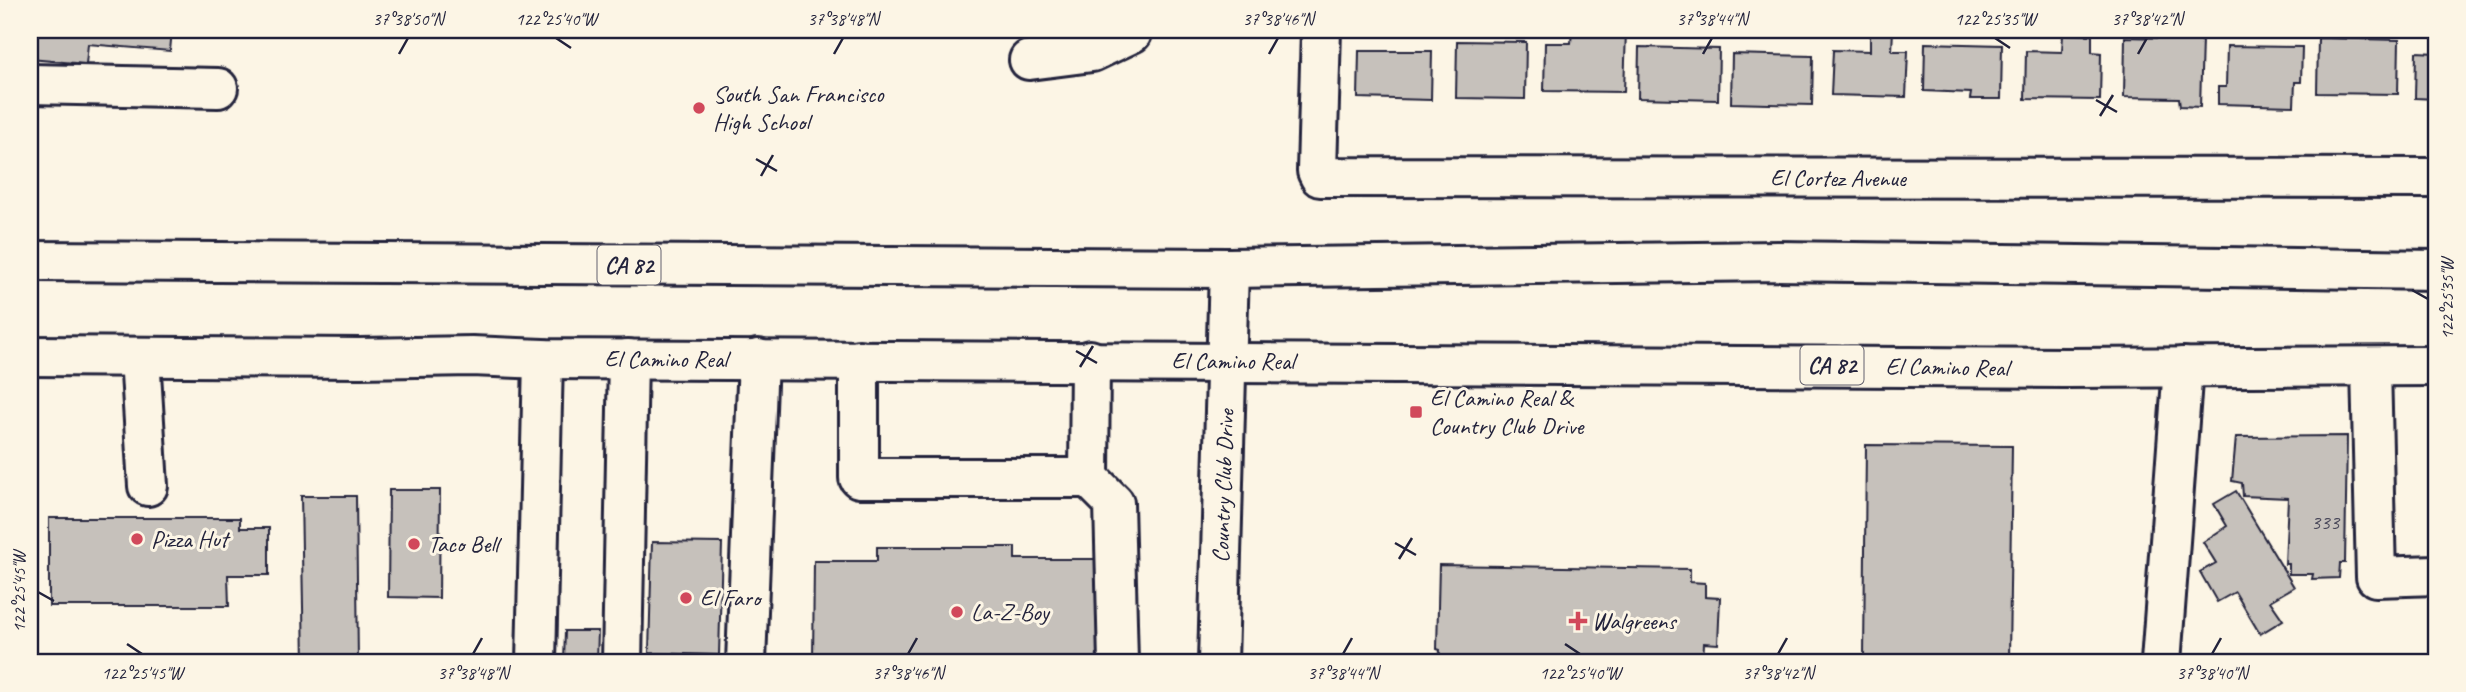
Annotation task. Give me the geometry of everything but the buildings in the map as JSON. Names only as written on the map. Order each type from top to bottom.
[{"type":"main road","points":[[1029,60],[1092,52],[1132,33],[1132,30]]},
{"type":"main road","name":"El Cortez Avenue","points":[[1321,30],[1317,170],[1320,177],[2436,178]]},
{"type":"main road","points":[[30,84],[218,88]]},
{"type":"main road","name":"CA 82","points":[[30,261],[1229,268],[1778,261],[2436,270]]},
{"type":"main road","name":"Country Club Drive","points":[[1217,662],[1229,268]]},
{"type":"main road","name":"El Camino Real","points":[[30,356],[472,356],[543,359],[1090,360],[2066,368],[2436,366]]},
{"type":"main road","points":[[140,357],[148,486]]},
{"type":"main road","points":[[536,662],[543,359]]},
{"type":"main road","points":[[622,662],[628,359]]},
{"type":"main road","points":[[746,662],[758,359]]},
{"type":"main road","points":[[859,360],[859,478],[1089,478],[1114,503],[1118,662]]},
{"type":"main road","points":[[1089,478],[1090,360]]},
{"type":"main road","points":[[2161,662],[2183,367]]},
{"type":"main road","points":[[2371,367],[2376,577],[2436,575]]},
{"type":"place","name":"South San Francisco High School","points":[[699,108]]},
{"type":"place","name":"El Camino Real & Country Club Drive","points":[[1416,412]]},
{"type":"place","name":"Pizza Hut","points":[[137,539]]},
{"type":"place","name":"Taco Bell","points":[[414,544]]},
{"type":"place","name":"El Faro","points":[[686,598]]},
{"type":"place","name":"La-Z-Boy","points":[[957,612]]},
{"type":"place","name":"Walgreens","points":[[1578,621]]}]
